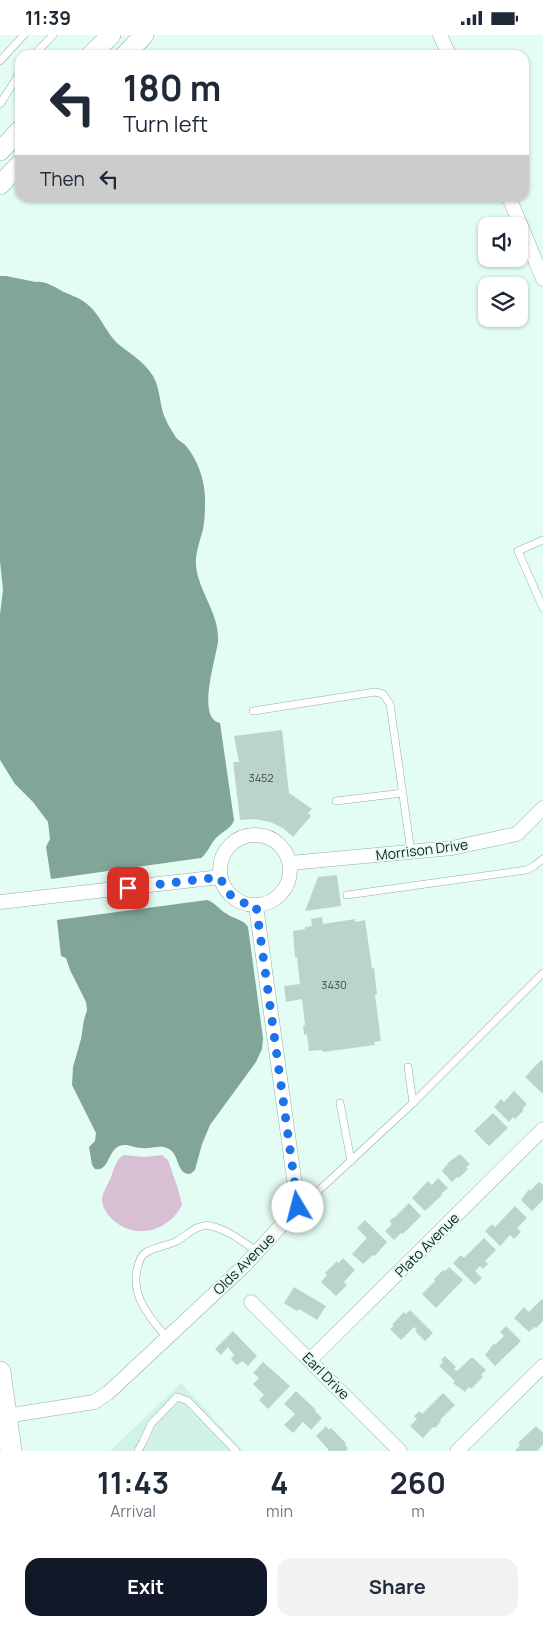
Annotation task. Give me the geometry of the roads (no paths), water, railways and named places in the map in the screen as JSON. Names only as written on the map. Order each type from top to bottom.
[{"type":"main road","points":[[96,50],[110,35]]},
{"type":"main road","points":[[130,50],[144,35]]},
{"type":"main road","points":[[0,151],[15,135]]},
{"type":"main road","points":[[0,185],[15,170]]},
{"type":"main road","points":[[1,1381],[5,1424],[11,1451]]},
{"type":"street","points":[[440,35],[447,50]]},
{"type":"street","points":[[511,202],[539,258],[543,279]]},
{"type":"street","name":"Morrison Drive","points":[[290,863],[452,848],[517,834],[543,808]]},
{"type":"street","points":[[248,835],[259,835],[275,841],[286,853],[290,863],[290,875],[286,887],[278,897],[268,903],[244,904],[233,898],[225,889],[220,877],[222,855],[238,839],[248,835]]},
{"type":"street","points":[[0,903],[220,877]]},
{"type":"street","points":[[256,905],[298,1207]]},
{"type":"street","name":"Plato Avenue","points":[[310,1360],[543,1129]]},
{"type":"street","name":"Olds Avenue","points":[[5,1424],[94,1402],[108,1393],[244,1266],[298,1207]]},
{"type":"street","name":"Earl Drive","points":[[251,1302],[400,1451]]},
{"type":"street","points":[[457,1451],[543,1366]]},
{"type":"lane","points":[[0,61],[24,35]]},
{"type":"lane","points":[[39,50],[53,35]]},
{"type":"lane","points":[[0,104],[15,81]]},
{"type":"lane","points":[[543,540],[518,551],[543,608]]},
{"type":"lane","points":[[254,711],[375,692],[383,694],[390,704],[411,852]]},
{"type":"lane","points":[[336,801],[403,793]]},
{"type":"lane","points":[[347,895],[527,869],[543,859]]},
{"type":"lane","points":[[298,1207],[315,1194],[413,1103],[543,973]]},
{"type":"lane","points":[[408,1067],[413,1103]]},
{"type":"lane","points":[[340,1103],[351,1161]]},
{"type":"lane","points":[[167,1338],[142,1305],[136,1276],[142,1256],[148,1251],[171,1245],[202,1226],[210,1225],[233,1236],[258,1252]]},
{"type":"lane","points":[[139,1451],[151,1424],[177,1397],[188,1401],[236,1451]]}]
